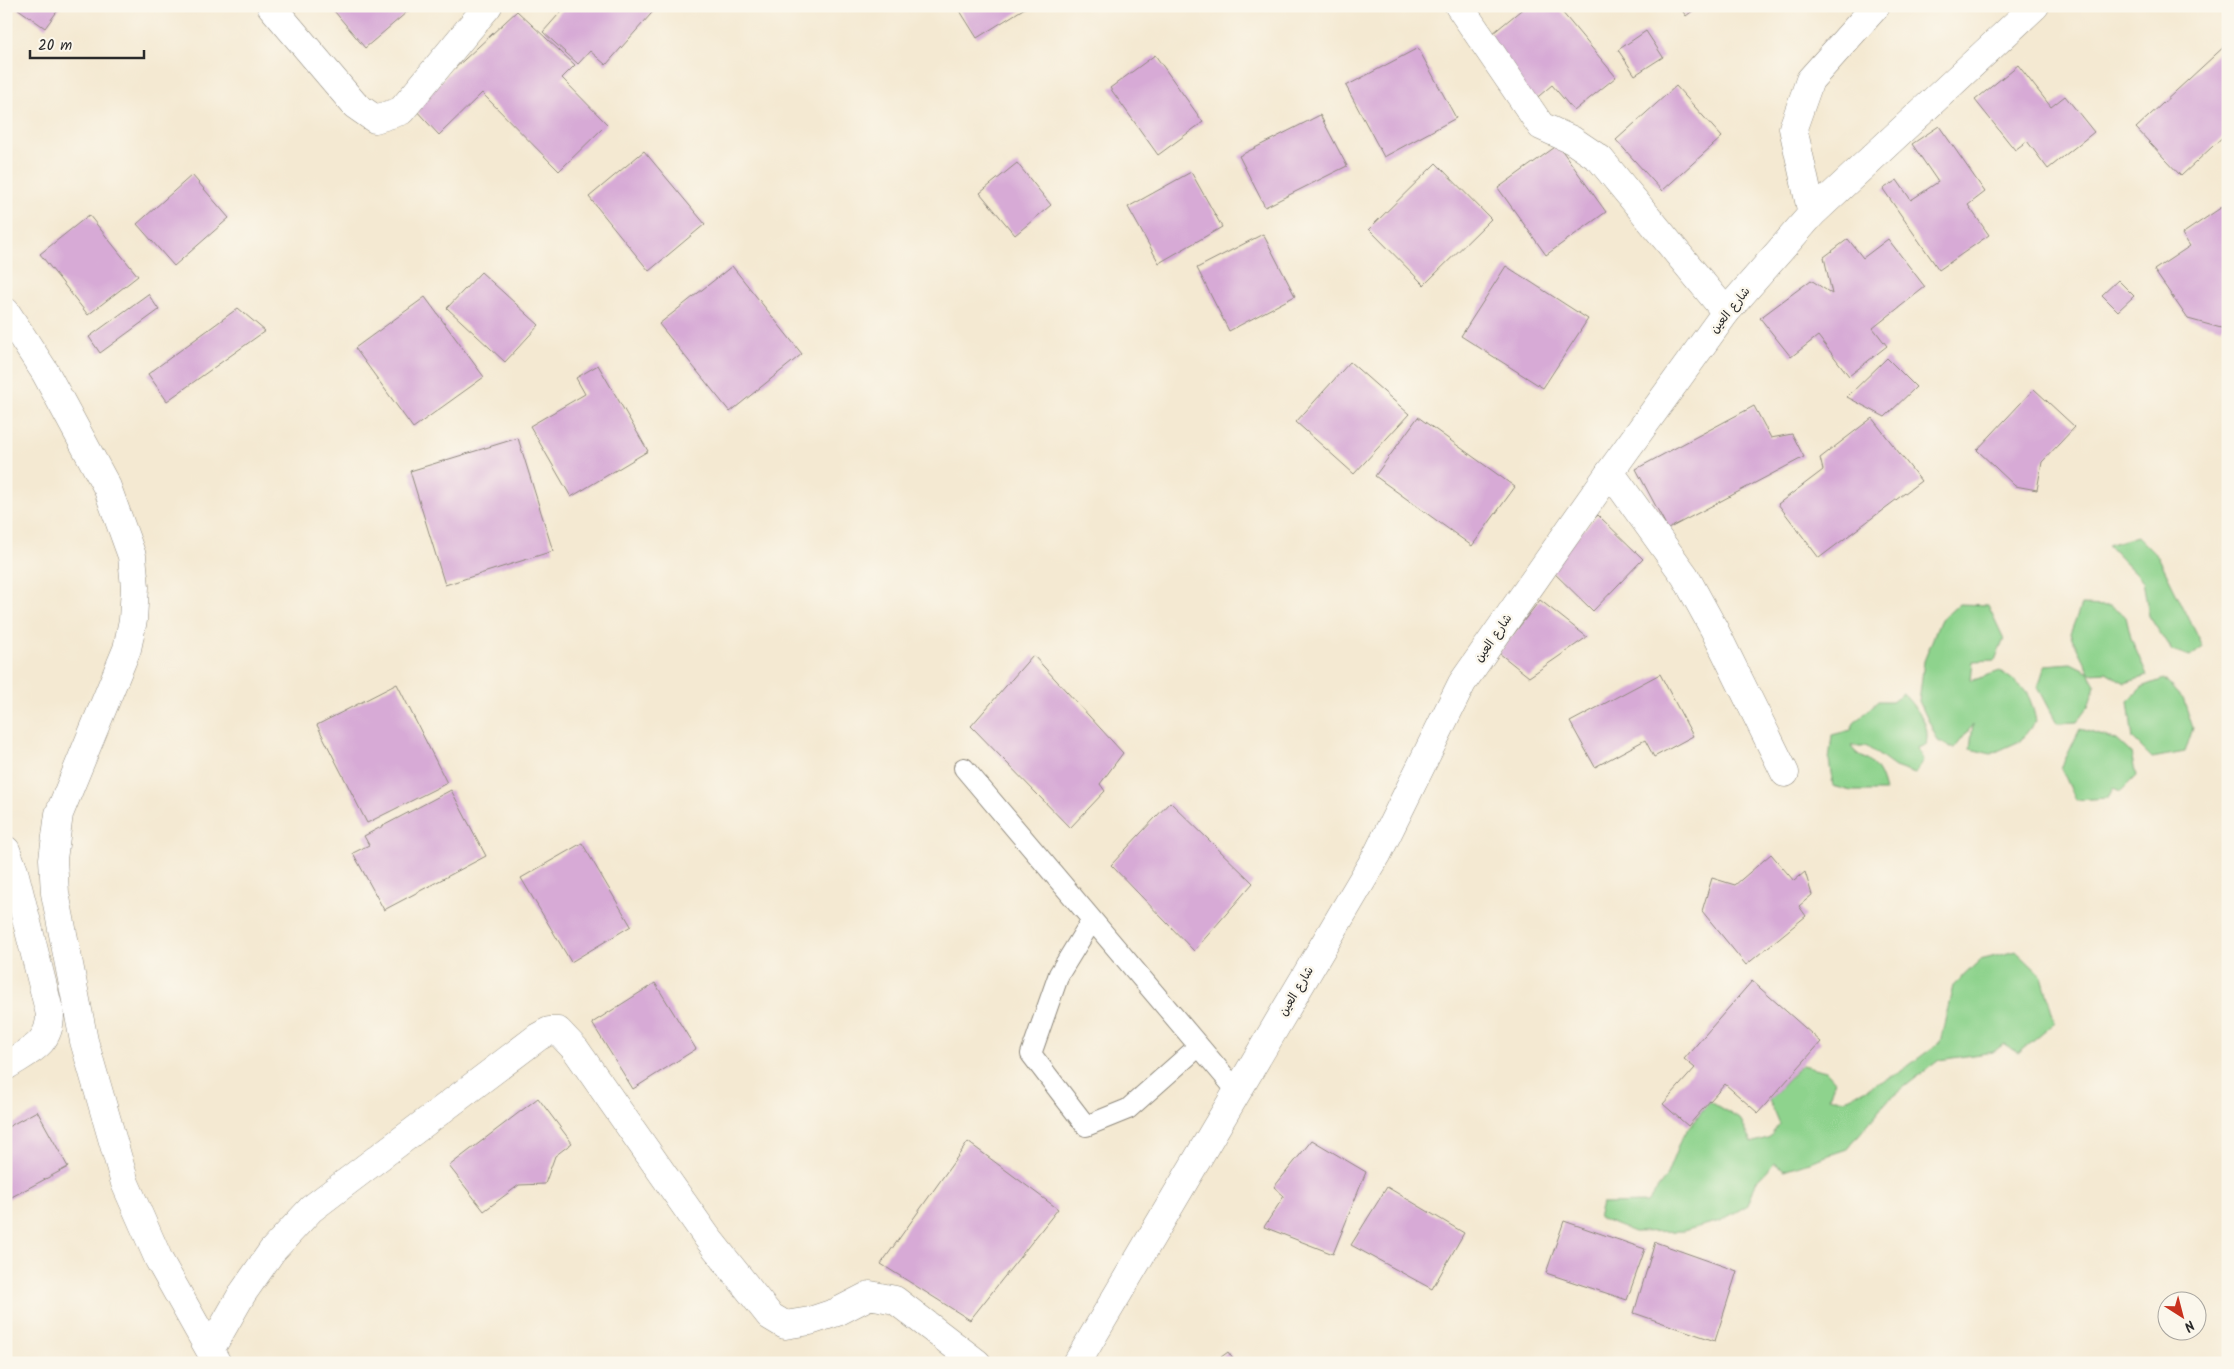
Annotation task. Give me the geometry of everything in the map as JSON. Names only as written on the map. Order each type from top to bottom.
[{"type":"street","points":[[272,6],[355,105],[375,119],[401,111],[488,6]]},
{"type":"street","points":[[1459,6],[1541,126],[1572,140],[1600,159],[1726,312]]},
{"type":"street","points":[[1812,214],[1793,128],[1810,80],[1876,6]]},
{"type":"street","name":"شارع العين","points":[[1077,1363],[1377,855],[1462,683],[1610,472],[1726,312],[1812,214],[2035,6]]},
{"type":"street","points":[[6,312],[45,372],[107,487],[132,556],[135,587],[133,620],[127,649],[59,814],[53,858],[54,884],[84,1041],[125,1183],[159,1260],[214,1356]]},
{"type":"street","points":[[1610,472],[1685,576],[1714,629],[1785,773]]},
{"type":"street","points":[[6,850],[48,1005],[50,1025],[47,1035],[40,1044],[6,1066]]},
{"type":"street","points":[[214,1356],[242,1294],[272,1251],[311,1209],[538,1037],[549,1031],[558,1031],[576,1050],[707,1237],[770,1316],[785,1325],[810,1321],[828,1315],[870,1295],[895,1300],[977,1363]]},
{"type":"lane","points":[[964,768],[1237,1091]]},
{"type":"lane","points":[[1092,920],[1059,974],[1031,1054],[1086,1126],[1128,1109],[1199,1046]]},
{"type":"green space","points":[[2137,536],[2159,558],[2203,647],[2190,657],[2172,651],[2149,616],[2143,581],[2108,545]]},
{"type":"green space","points":[[1959,604],[1988,605],[2004,639],[1995,660],[1973,661],[1971,681],[2000,671],[2025,691],[2031,703],[2036,721],[2020,741],[1991,754],[1970,749],[1973,725],[1954,749],[1938,741],[1919,701],[1924,661],[1940,621]]},
{"type":"green space","points":[[2081,605],[2110,606],[2126,617],[2131,638],[2147,676],[2125,683],[2106,672],[2090,673],[2095,686],[2088,707],[2077,722],[2057,723],[2038,687],[2045,665],[2071,663],[2089,672],[2070,634]]},
{"type":"green space","points":[[2164,679],[2184,701],[2193,728],[2185,752],[2152,758],[2133,739],[2128,701],[2142,687]]},
{"type":"green space","points":[[1903,693],[1925,723],[1926,745],[1917,748],[1923,760],[1915,774],[1895,767],[1866,746],[1851,746],[1876,768],[1885,791],[1851,791],[1833,786],[1829,760],[1832,735],[1851,730],[1854,723],[1878,701],[1892,701]]},
{"type":"green space","points":[[2080,729],[2117,740],[2131,753],[2136,776],[2121,791],[2113,788],[2108,798],[2076,800],[2061,768]]},
{"type":"green space","points":[[2016,951],[2042,976],[2055,1023],[2019,1053],[2004,1044],[1993,1052],[1939,1060],[1889,1099],[1847,1149],[1785,1170],[1774,1163],[1756,1182],[1748,1205],[1720,1221],[1683,1231],[1634,1232],[1598,1218],[1602,1204],[1647,1203],[1665,1179],[1681,1139],[1709,1101],[1741,1120],[1752,1143],[1770,1137],[1779,1124],[1769,1100],[1802,1065],[1826,1071],[1835,1081],[1829,1097],[1844,1100],[1900,1072],[1940,1042],[1953,986],[1980,960]]},
{"type":"building","points":[[14,6],[61,6],[45,28]]},
{"type":"building","points":[[330,6],[414,6],[365,48]]},
{"type":"building","points":[[566,6],[658,6],[606,65],[590,51],[578,64],[543,32]]},
{"type":"building","points":[[957,6],[1028,6],[977,38]]},
{"type":"building","points":[[1526,6],[1557,6],[1616,77],[1574,111],[1552,85],[1533,101],[1487,38]]},
{"type":"building","points":[[1679,6],[1699,6],[1686,16]]},
{"type":"building","points":[[517,11],[575,65],[562,78],[607,124],[559,171],[482,93],[439,135],[413,107]]},
{"type":"building","points":[[1646,31],[1663,57],[1635,75],[1618,50]]},
{"type":"building","points":[[2228,43],[2228,132],[2181,176],[2136,128]]},
{"type":"building","points":[[1418,48],[1456,118],[1384,157],[1346,86]]},
{"type":"building","points":[[1155,55],[1203,122],[1158,155],[1110,88]]},
{"type":"building","points":[[2018,65],[2051,107],[2065,96],[2094,132],[2048,169],[2027,141],[2015,150],[1975,100]]},
{"type":"building","points":[[1676,86],[1722,137],[1662,191],[1616,140]]},
{"type":"building","points":[[1320,115],[1347,166],[1265,207],[1239,156]]},
{"type":"building","points":[[1939,126],[1985,192],[1968,205],[1989,235],[1939,270],[1883,189],[1897,180],[1911,200],[1938,182],[1912,144]]},
{"type":"building","points":[[1558,145],[1606,212],[1546,255],[1498,188]]},
{"type":"building","points":[[644,151],[705,224],[649,271],[589,197]]},
{"type":"building","points":[[1017,163],[1051,205],[1015,235],[980,193]]},
{"type":"building","points":[[1436,163],[1491,219],[1424,285],[1369,229]]},
{"type":"building","points":[[1191,172],[1222,227],[1159,263],[1128,207]]},
{"type":"building","points":[[192,175],[229,218],[174,266],[137,224]]},
{"type":"building","points":[[2228,203],[2228,321],[2221,328],[2188,319],[2154,270],[2190,246],[2182,234]]},
{"type":"building","points":[[89,215],[138,276],[88,315],[40,254]]},
{"type":"building","points":[[1263,234],[1295,296],[1229,331],[1197,268]]},
{"type":"building","points":[[1848,239],[1863,258],[1888,239],[1925,287],[1873,328],[1887,346],[1849,376],[1818,336],[1791,357],[1760,318],[1811,280],[1832,294],[1824,257]]},
{"type":"building","points":[[732,266],[802,354],[730,412],[659,324]]},
{"type":"building","points":[[1506,266],[1588,319],[1543,388],[1461,336]]},
{"type":"building","points":[[481,272],[539,325],[505,362],[447,308]]},
{"type":"building","points":[[2118,280],[2134,296],[2118,311],[2102,295]]},
{"type":"building","points":[[148,294],[159,310],[100,353],[89,337]]},
{"type":"building","points":[[425,297],[484,377],[413,428],[355,348]]},
{"type":"building","points":[[238,308],[265,331],[167,401],[148,374]]},
{"type":"building","points":[[1887,358],[1916,387],[1885,417],[1847,397]]},
{"type":"building","points":[[1350,362],[1409,414],[1354,474],[1296,422]]},
{"type":"building","points":[[598,365],[648,451],[571,497],[530,426],[585,394],[576,378]]},
{"type":"building","points":[[2034,389],[2075,427],[2042,462],[2037,490],[2015,486],[1977,450]]},
{"type":"building","points":[[1754,406],[1771,438],[1792,434],[1804,457],[1668,529],[1636,469]]},
{"type":"building","points":[[1418,417],[1515,487],[1472,546],[1375,476]]},
{"type":"building","points":[[1872,418],[1921,481],[1819,558],[1778,504],[1823,470],[1820,458]]},
{"type":"building","points":[[518,438],[553,551],[445,585],[410,471]]},
{"type":"building","points":[[1598,515],[1643,559],[1593,611],[1548,567]]},
{"type":"building","points":[[1540,600],[1587,637],[1529,677],[1499,653]]},
{"type":"building","points":[[1033,655],[1123,753],[1100,784],[1105,791],[1070,828],[971,726]]},
{"type":"building","points":[[1660,674],[1693,736],[1654,757],[1645,740],[1595,767],[1570,722]]},
{"type":"building","points":[[397,684],[447,783],[367,823],[317,725]]},
{"type":"building","points":[[451,790],[486,856],[384,910],[353,853],[369,845],[364,836]]},
{"type":"building","points":[[1170,802],[1253,883],[1194,951],[1111,865]]},
{"type":"building","points":[[582,843],[631,926],[571,962],[521,878]]},
{"type":"building","points":[[1771,854],[1794,881],[1805,872],[1812,895],[1799,906],[1806,916],[1746,965],[1702,911],[1712,878],[1735,885]]},
{"type":"building","points":[[1752,981],[1821,1042],[1758,1113],[1725,1084],[1688,1126],[1663,1104],[1695,1068],[1684,1059]]},
{"type":"building","points":[[655,983],[696,1049],[633,1089],[592,1023]]},
{"type":"building","points":[[538,1098],[572,1143],[555,1156],[545,1184],[519,1185],[484,1211],[449,1166]]},
{"type":"building","points":[[37,1111],[68,1167],[6,1200],[6,1128]]},
{"type":"building","points":[[1312,1140],[1366,1172],[1333,1254],[1264,1227],[1284,1196],[1274,1187]]},
{"type":"building","points":[[968,1142],[1058,1209],[970,1320],[881,1264]]},
{"type":"building","points":[[1387,1187],[1464,1233],[1432,1289],[1351,1245]]},
{"type":"building","points":[[1564,1221],[1645,1249],[1627,1300],[1546,1273]]},
{"type":"building","points":[[1655,1242],[1737,1271],[1715,1341],[1634,1313]]},
{"type":"building","points":[[1228,1352],[1236,1363],[1213,1363]]}]
